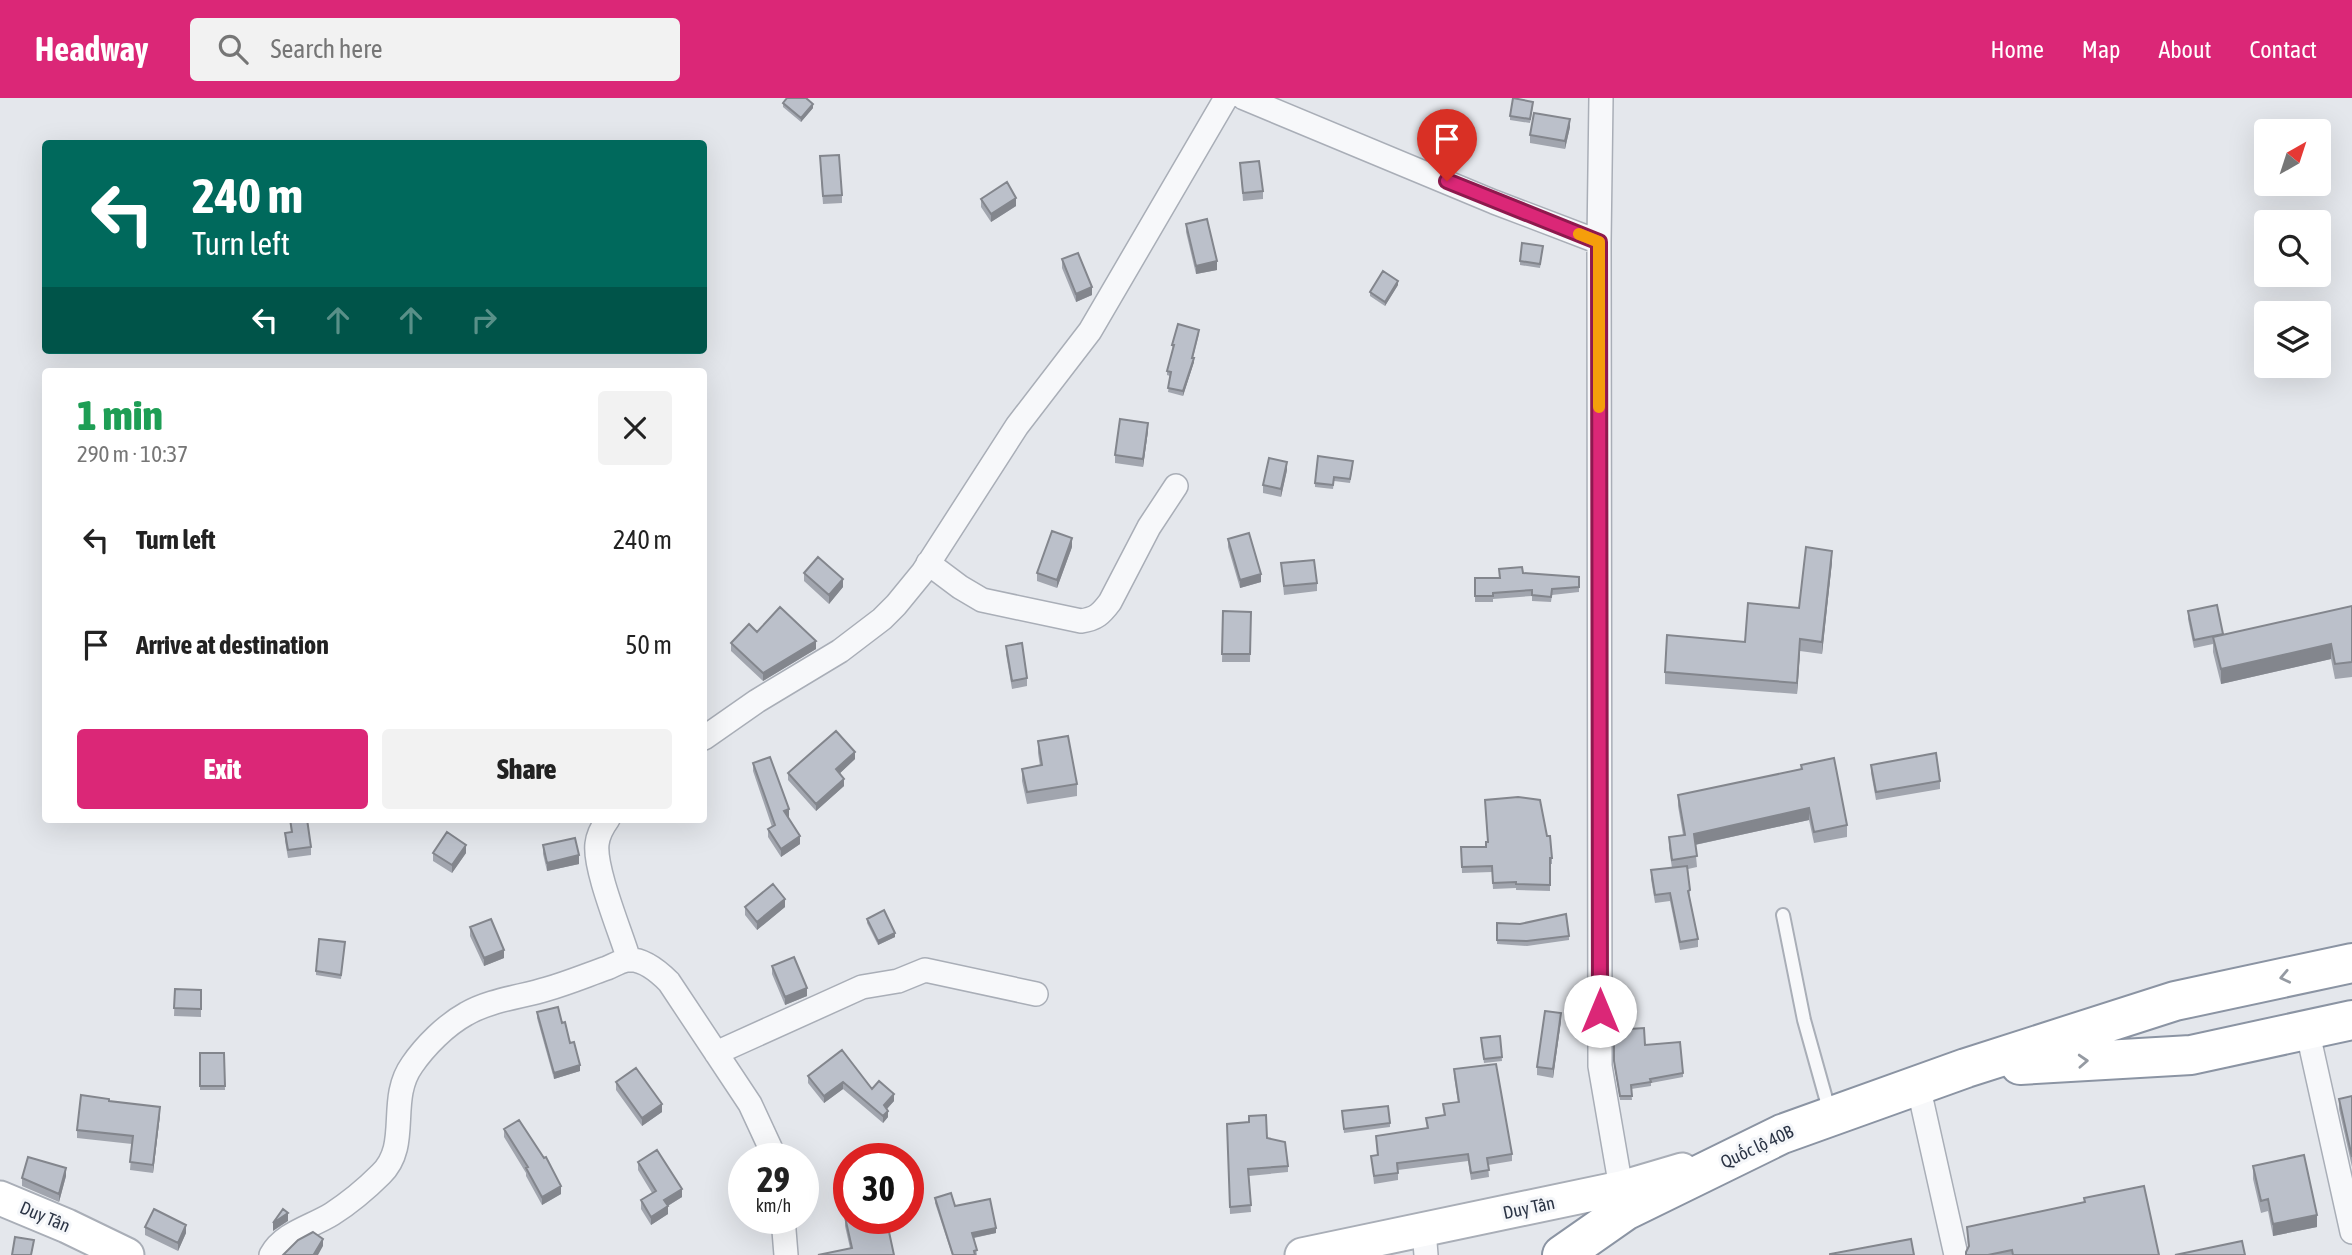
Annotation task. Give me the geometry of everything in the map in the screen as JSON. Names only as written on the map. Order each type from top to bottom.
[{"type":"highway","name":"Quốc lộ 40B","points":[[1562,1255],[1625,1211],[1782,1134],[1966,1068],[2175,1001],[2352,963]]},
{"type":"highway","name":"Quốc lộ 40B","points":[[1966,1068],[2191,1055],[2352,1020]]},
{"type":"street","points":[[707,736],[757,701],[840,651],[882,620],[896,605],[928,562],[1017,426],[1090,331],[1226,98]]},
{"type":"street","points":[[1244,98],[1494,202],[1599,242]]},
{"type":"street","points":[[1601,98],[1600,1066],[1621,1188]]},
{"type":"street","points":[[928,562],[982,600],[1081,621],[1093,620],[1110,602],[1149,527],[1175,486]]},
{"type":"street","points":[[605,823],[597,844],[599,864],[629,960]]},
{"type":"street","points":[[271,1255],[289,1236],[332,1214],[383,1173],[398,1144],[397,1109],[401,1087],[411,1066],[449,1027],[466,1013],[629,960],[656,969],[669,982],[750,1104],[768,1143]]},
{"type":"street","points":[[716,1053],[862,987],[898,981],[925,970],[1036,994]]},
{"type":"street","points":[[2307,1029],[2352,1232]]},
{"type":"street","points":[[1918,1085],[1956,1255]]},
{"type":"street","name":"Duy Tân","points":[[1302,1255],[1425,1242],[1753,1148]]},
{"type":"street","name":"Duy Tân","points":[[0,1198],[127,1255]]},
{"type":"street","points":[[784,1234],[786,1255]]},
{"type":"lane","points":[[1783,915],[1804,1020],[1831,1116]]},
{"type":"building","points":[[787,98],[806,98],[813,104],[801,118],[783,103]]},
{"type":"building","points":[[1513,98],[1533,102],[1530,119],[1510,116]]},
{"type":"building","points":[[1441,111],[1459,123],[1447,142],[1429,130]]},
{"type":"building","points":[[1534,113],[1570,119],[1565,141],[1530,135]]},
{"type":"building","points":[[839,155],[842,195],[823,196],[820,156]]},
{"type":"building","points":[[1259,161],[1263,191],[1243,193],[1240,163]]},
{"type":"building","points":[[1007,182],[1016,198],[991,214],[981,199]]},
{"type":"building","points":[[1207,219],[1217,261],[1196,266],[1186,224]]},
{"type":"building","points":[[1522,243],[1543,246],[1540,264],[1520,261]]},
{"type":"building","points":[[1078,253],[1092,287],[1076,294],[1062,259]]},
{"type":"building","points":[[1383,271],[1398,281],[1385,302],[1370,292]]},
{"type":"building","points":[[1178,324],[1199,330],[1194,358],[1183,391],[1168,388],[1171,372],[1167,371]]},
{"type":"building","points":[[1120,419],[1148,423],[1143,459],[1115,455]]},
{"type":"building","points":[[1318,456],[1353,461],[1350,479],[1334,477],[1333,485],[1315,483]]},
{"type":"building","points":[[1269,458],[1287,462],[1281,489],[1263,485]]},
{"type":"building","points":[[1052,531],[1072,538],[1057,580],[1037,573]]},
{"type":"building","points":[[1249,533],[1261,574],[1240,580],[1228,539]]},
{"type":"building","points":[[1806,547],[1832,551],[1822,642],[1800,639],[1797,683],[1665,672],[1667,635],[1745,642],[1748,603],[1799,608]]},
{"type":"building","points":[[818,557],[843,579],[829,595],[804,573]]},
{"type":"building","points":[[1314,560],[1317,583],[1284,586],[1281,563]]},
{"type":"building","points":[[1522,567],[1523,573],[1579,577],[1579,587],[1552,589],[1551,597],[1532,595],[1532,590],[1475,596],[1475,578],[1500,578],[1499,569]]},
{"type":"building","points":[[2217,605],[2223,634],[2194,640],[2188,611]]},
{"type":"building","points":[[2352,606],[2352,662],[2335,664],[2331,644],[2221,669],[2213,637]]},
{"type":"building","points":[[780,607],[816,641],[763,673],[731,643],[749,624],[757,632]]},
{"type":"building","points":[[1223,611],[1251,612],[1250,654],[1222,654]]},
{"type":"building","points":[[1022,643],[1027,678],[1012,681],[1006,646]]},
{"type":"building","points":[[836,731],[855,752],[836,769],[844,779],[816,804],[788,773]]},
{"type":"building","points":[[1068,736],[1077,784],[1027,792],[1022,769],[1042,765],[1038,741]]},
{"type":"building","points":[[1936,753],[1940,781],[1876,792],[1871,765]]},
{"type":"building","points":[[770,757],[789,809],[784,811],[800,836],[781,849],[768,829],[775,825],[753,763]]},
{"type":"building","points":[[1834,758],[1847,825],[1814,832],[1809,808],[1694,834],[1697,856],[1672,860],[1669,837],[1685,835],[1678,795],[1802,769],[1801,765]]},
{"type":"building","points":[[1518,797],[1540,800],[1547,836],[1550,836],[1550,885],[1493,883],[1492,866],[1462,867],[1461,847],[1486,847],[1488,842],[1485,800]]},
{"type":"building","points":[[291,823],[308,823],[311,847],[288,850],[285,833],[292,832]]},
{"type":"building","points":[[447,832],[466,845],[452,865],[433,853]]},
{"type":"building","points":[[575,838],[579,855],[547,863],[543,845]]},
{"type":"building","points":[[1687,866],[1688,891],[1698,939],[1680,942],[1670,893],[1655,895],[1651,870]]},
{"type":"building","points":[[773,884],[785,899],[757,922],[745,907]]},
{"type":"building","points":[[884,910],[895,933],[878,941],[867,919]]},
{"type":"building","points":[[1566,914],[1569,936],[1527,941],[1497,940],[1497,923],[1520,924]]},
{"type":"building","points":[[491,919],[504,950],[484,958],[470,927]]},
{"type":"building","points":[[319,939],[345,942],[341,975],[316,971]]},
{"type":"building","points":[[794,957],[807,988],[785,997],[772,966]]},
{"type":"building","points":[[175,989],[201,990],[201,1009],[174,1008]]},
{"type":"building","points":[[558,1007],[570,1043],[574,1042],[580,1065],[554,1073],[537,1012]]},
{"type":"building","points":[[1545,1011],[1561,1013],[1553,1069],[1537,1067]]},
{"type":"building","points":[[1644,1028],[1645,1045],[1680,1042],[1683,1073],[1631,1085],[1632,1096],[1620,1096],[1614,1061],[1614,1030]]},
{"type":"building","points":[[1500,1036],[1502,1057],[1484,1059],[1481,1038]]},
{"type":"building","points":[[842,1050],[872,1089],[879,1081],[894,1094],[884,1105],[888,1111],[883,1116],[843,1082],[824,1096],[808,1076]]},
{"type":"building","points":[[200,1053],[224,1053],[225,1086],[200,1086]]},
{"type":"building","points":[[1496,1064],[1512,1154],[1487,1158],[1489,1170],[1471,1173],[1468,1154],[1397,1163],[1398,1173],[1374,1176],[1371,1156],[1378,1155],[1376,1136],[1428,1128],[1426,1118],[1445,1115],[1443,1104],[1459,1102],[1454,1069]]},
{"type":"building","points":[[636,1068],[662,1104],[642,1118],[616,1082]]},
{"type":"building","points":[[81,1095],[160,1107],[153,1165],[130,1162],[133,1136],[77,1130]]},
{"type":"building","points":[[2352,1096],[2352,1157],[2339,1099]]},
{"type":"building","points":[[1388,1106],[1390,1123],[1344,1129],[1342,1111]]},
{"type":"building","points":[[1266,1115],[1267,1138],[1285,1142],[1288,1166],[1248,1169],[1251,1205],[1230,1207],[1227,1124],[1249,1122],[1249,1116]]},
{"type":"building","points":[[519,1120],[544,1158],[546,1157],[561,1186],[542,1197],[526,1168],[528,1167],[504,1129]]},
{"type":"building","points":[[657,1150],[682,1189],[664,1200],[668,1206],[651,1217],[641,1200],[656,1191],[638,1162]]},
{"type":"building","points":[[2304,1155],[2317,1215],[2273,1224],[2268,1199],[2261,1201],[2253,1166]]},
{"type":"building","points":[[28,1157],[66,1168],[59,1194],[22,1178]]},
{"type":"building","points":[[2144,1186],[2159,1255],[2013,1255],[2012,1250],[1988,1255],[1966,1255],[1969,1246],[1967,1227],[2085,1202],[2084,1198]]},
{"type":"building","points":[[951,1193],[955,1206],[990,1199],[996,1228],[972,1233],[977,1250],[974,1251],[975,1255],[953,1255],[935,1198]]},
{"type":"building","points":[[154,1209],[186,1225],[178,1243],[145,1227]]},
{"type":"building","points":[[283,1209],[288,1213],[273,1223]]},
{"type":"building","points":[[313,1232],[323,1239],[314,1254],[316,1255],[283,1255],[298,1240]]},
{"type":"building","points":[[849,1234],[889,1234],[894,1255],[818,1255],[852,1248]]},
{"type":"building","points":[[15,1237],[34,1240],[31,1255],[12,1255]]},
{"type":"building","points":[[1911,1239],[1914,1255],[1830,1255],[1830,1254]]},
{"type":"building","points":[[2242,1241],[2245,1255],[2175,1255]]},
{"type":"slow traffic","points":[[1579,234],[1599,242],[1599,407]]},
{"type":"route","points":[[1447,181],[1599,242],[1600,1011]]}]
